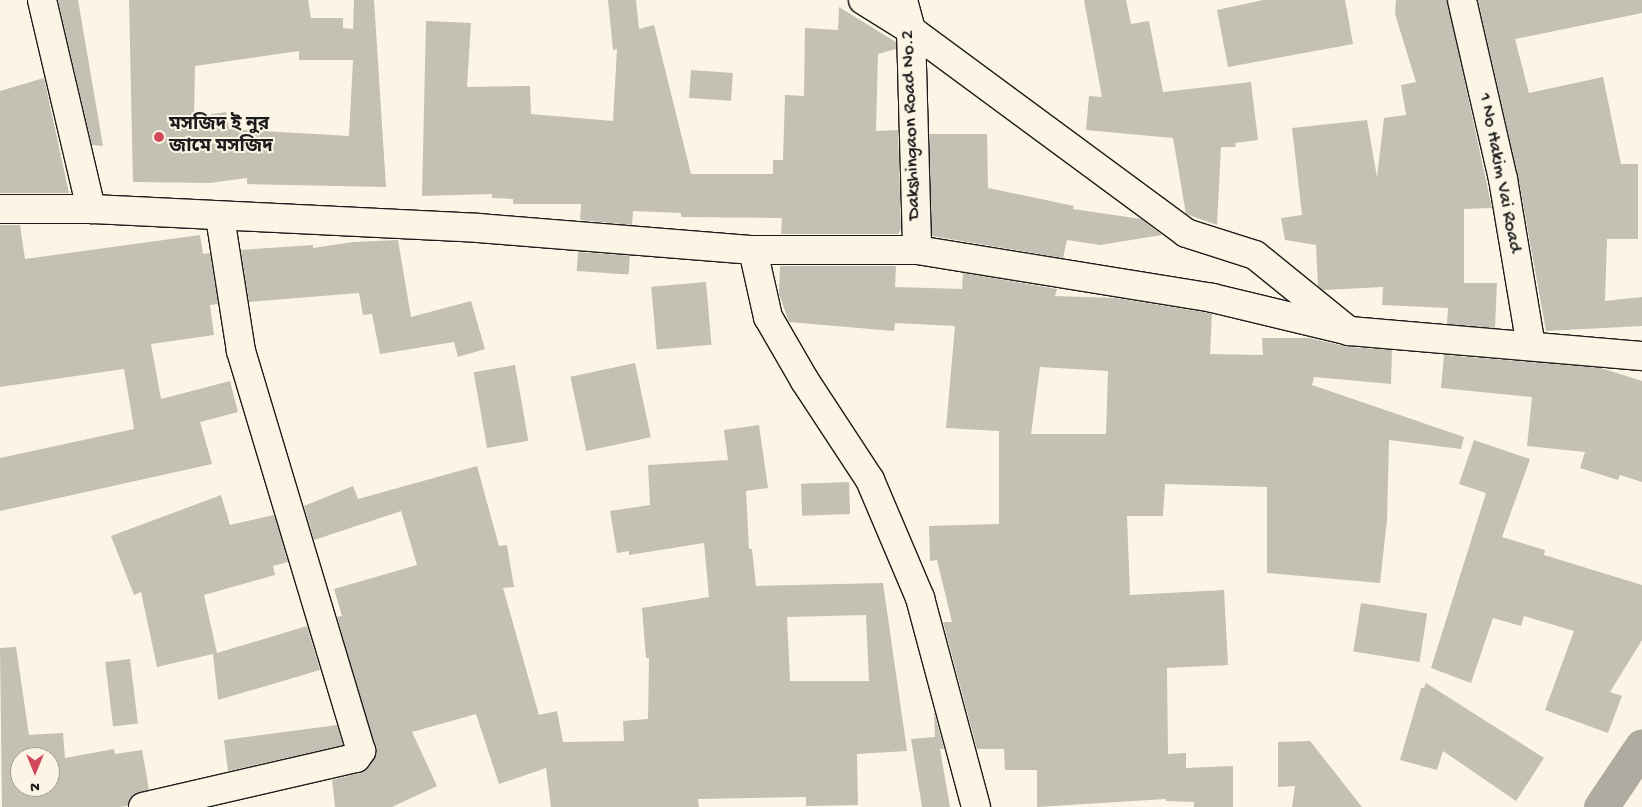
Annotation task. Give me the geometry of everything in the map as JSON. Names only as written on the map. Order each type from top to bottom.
[{"type":"street","points":[[42,0],[91,209]]},
{"type":"street","points":[[864,0],[911,30],[1186,233],[1255,255],[1349,331]]},
{"type":"street","name":"Dakshingaon Road No.2","points":[[903,0],[911,30],[916,250]]},
{"type":"street","name":"1 No Hakim Vai Road","points":[[1462,0],[1503,178],[1531,346]]},
{"type":"street","points":[[0,209],[91,209],[220,217],[478,228],[753,250],[916,250],[1212,298],[1349,331],[1642,356]]},
{"type":"street","points":[[143,807],[356,758],[362,751],[241,351],[220,217]]},
{"type":"street","points":[[753,250],[768,317],[805,381],[870,480],[920,598],[976,807]]},
{"type":"building","points":[[58,0],[78,0],[103,146],[92,145]]},
{"type":"building","points":[[129,0],[308,0],[311,18],[343,18],[343,28],[353,29],[354,0],[374,0],[386,187],[247,184],[247,178],[210,183],[133,182]],"holes":[[[299,51],[299,60],[353,60],[349,136],[229,129],[226,112],[194,117],[195,66]]]},
{"type":"building","points":[[608,0],[636,0],[639,29],[654,25],[691,174],[773,174],[773,160],[783,160],[785,95],[804,96],[805,28],[838,30],[839,7],[896,42],[896,49],[878,54],[876,131],[898,130],[901,229],[898,234],[781,234],[782,218],[681,217],[681,213],[633,211],[632,225],[580,220],[581,204],[513,204],[513,199],[492,198],[492,194],[422,196],[426,21],[471,23],[467,87],[530,86],[531,114],[613,121],[617,49],[613,50]]},
{"type":"building","points":[[1084,0],[1126,0],[1131,24],[1149,21],[1163,92],[1251,82],[1258,140],[1235,143],[1236,147],[1221,147],[1217,225],[1186,214],[1173,138],[1086,130],[1089,96],[1102,97]]},
{"type":"building","points":[[1263,0],[1345,0],[1353,44],[1228,67],[1217,10]]},
{"type":"building","points":[[1396,0],[1447,0],[1492,208],[1464,209],[1464,283],[1497,283],[1495,328],[1447,324],[1448,308],[1382,305],[1383,287],[1323,290],[1318,286],[1316,245],[1285,240],[1281,218],[1302,215],[1292,128],[1367,120],[1377,177],[1384,118],[1406,115],[1401,85],[1416,82],[1395,14]]},
{"type":"building","points":[[1478,0],[1642,0],[1642,13],[1515,39],[1529,93],[1603,77],[1621,164],[1638,164],[1638,239],[1607,239],[1605,301],[1642,297],[1642,326],[1546,331],[1518,176]]},
{"type":"building","points":[[691,70],[733,73],[731,101],[689,98]]},
{"type":"building","points":[[44,78],[69,193],[0,193],[0,91]]},
{"type":"building","points":[[929,134],[987,134],[988,188],[1074,206],[1073,209],[1141,219],[1162,235],[1100,245],[1067,240],[1063,258],[932,236]]},
{"type":"building","points":[[0,225],[20,225],[25,259],[200,235],[203,254],[210,253],[218,304],[210,305],[214,335],[151,344],[161,399],[230,381],[238,412],[200,422],[212,464],[0,511],[0,458],[134,429],[124,369],[0,387]]},
{"type":"building","points":[[398,240],[411,317],[471,301],[485,349],[458,357],[454,342],[380,354],[372,314],[363,315],[359,293],[249,302],[241,250],[313,245],[313,248],[353,242]]},
{"type":"building","points":[[578,252],[630,256],[629,275],[577,271]]},
{"type":"building","points":[[780,266],[896,266],[895,287],[962,289],[963,273],[1057,289],[1055,296],[1115,298],[1209,313],[1212,314],[1210,354],[1263,355],[1262,338],[1309,338],[1348,347],[1392,350],[1391,384],[1314,377],[1312,385],[1464,437],[1461,449],[1389,440],[1387,520],[1380,583],[1267,573],[1267,487],[1165,484],[1163,516],[1127,516],[1130,595],[1224,590],[1228,665],[1167,668],[1168,754],[1186,753],[1186,768],[1233,766],[1233,807],[1194,807],[1194,802],[1166,801],[1166,799],[1037,807],[1037,770],[1005,770],[1004,749],[977,749],[943,622],[952,622],[937,560],[930,561],[929,526],[999,524],[999,431],[946,428],[955,326],[895,323],[894,331],[789,322],[779,294]],"holes":[[[1040,367],[1108,371],[1106,434],[1031,434]]]},
{"type":"building","points":[[706,282],[711,345],[657,350],[651,287]]},
{"type":"building","points":[[1444,355],[1601,368],[1642,381],[1642,482],[1620,475],[1618,480],[1580,468],[1585,452],[1527,446],[1532,397],[1441,388]]},
{"type":"building","points":[[635,363],[651,437],[586,451],[570,377]]},
{"type":"building","points":[[515,365],[528,441],[487,448],[474,372]]},
{"type":"building","points":[[759,425],[768,488],[746,491],[749,549],[752,549],[756,586],[883,583],[907,751],[857,754],[858,805],[806,806],[806,797],[698,799],[699,807],[551,807],[546,768],[499,784],[476,714],[412,732],[437,786],[392,807],[335,807],[332,780],[360,773],[369,767],[376,753],[337,617],[342,616],[334,589],[417,565],[401,511],[314,540],[304,506],[353,486],[358,499],[477,466],[499,546],[507,545],[514,587],[503,588],[539,715],[557,711],[563,742],[624,741],[623,721],[648,719],[649,658],[646,658],[642,608],[709,597],[704,543],[629,555],[629,551],[617,553],[610,511],[650,505],[648,465],[728,460],[724,430]],"holes":[[[866,615],[869,681],[790,681],[787,617]]]},
{"type":"building","points":[[1474,440],[1530,459],[1502,537],[1545,550],[1544,555],[1642,585],[1642,640],[1610,692],[1622,696],[1608,733],[1545,710],[1574,631],[1524,616],[1521,626],[1493,618],[1471,683],[1431,668],[1486,493],[1459,484]]},
{"type":"building","points":[[849,482],[850,514],[802,516],[801,484]]},
{"type":"building","points":[[221,495],[230,525],[274,515],[288,562],[273,566],[275,575],[204,595],[217,653],[307,626],[320,670],[218,700],[213,654],[157,667],[141,592],[134,595],[111,536]]},
{"type":"building","points":[[1361,603],[1427,613],[1420,662],[1353,651]]},
{"type":"building","points":[[16,647],[29,735],[63,733],[65,758],[114,749],[115,754],[142,750],[149,790],[133,795],[128,806],[120,807],[2,807],[0,648]]},
{"type":"building","points":[[130,659],[138,724],[113,727],[105,662]]},
{"type":"building","points":[[1426,683],[1544,758],[1516,801],[1443,751],[1437,770],[1400,760],[1421,688],[1424,688]]},
{"type":"building","points":[[934,711],[944,749],[940,749],[950,807],[922,807],[911,739],[935,737]]},
{"type":"building","points":[[337,725],[343,745],[228,771],[224,740]]},
{"type":"building","points":[[1310,741],[1362,807],[1292,807],[1295,786],[1278,787],[1278,742]]},
{"type":"waterway","points":[[1601,807],[1642,746]]},
{"type":"place","name":"মসজিদ ই নুর জামে মসজিদ","points":[[159,137]]}]
